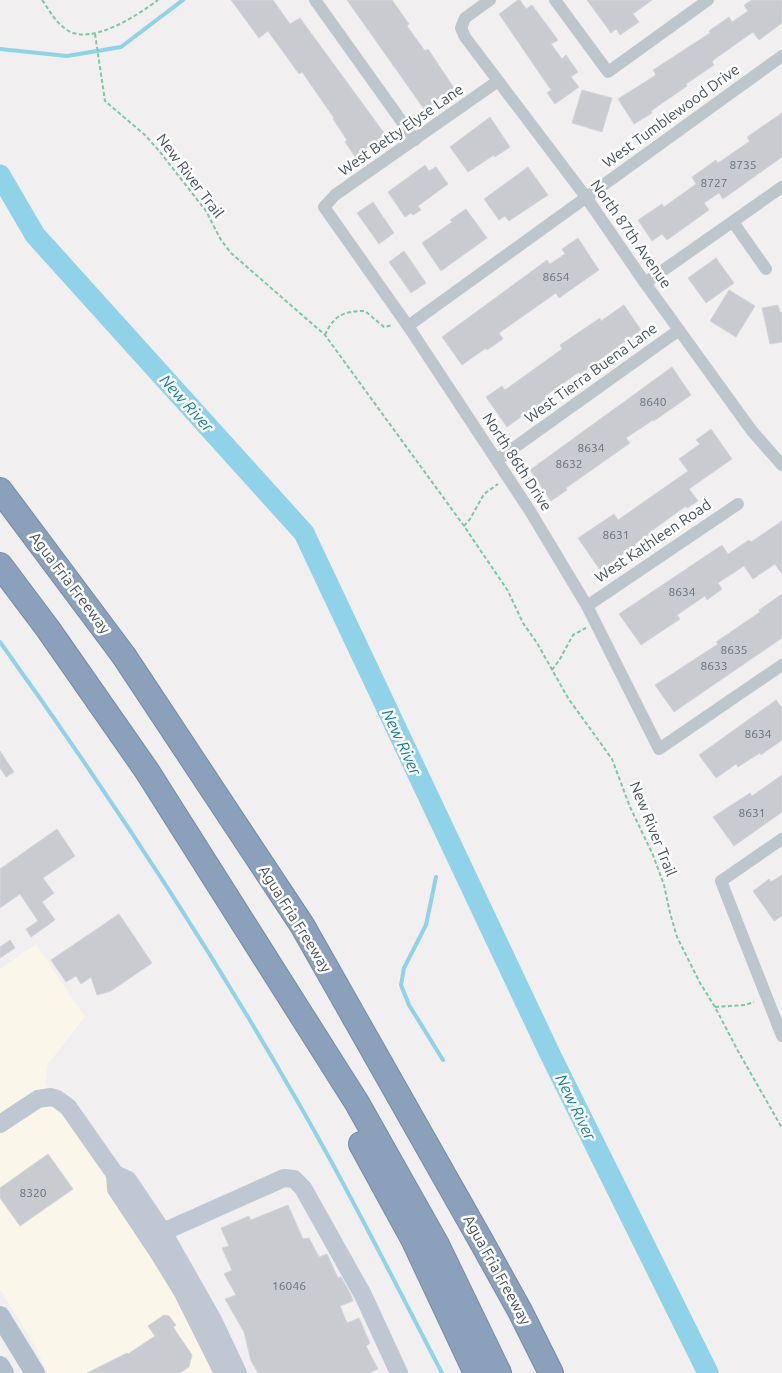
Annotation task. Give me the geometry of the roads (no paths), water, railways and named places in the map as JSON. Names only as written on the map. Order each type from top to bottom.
[{"type":"highway","name":"Agua Fria Freeway","points":[[0,490],[124,656],[302,925],[480,1239],[520,1311],[551,1373]]},
{"type":"highway","points":[[0,565],[48,629],[147,771],[357,1103],[437,1245],[499,1373]]},
{"type":"highway","points":[[216,879],[413,1239],[476,1373]]},
{"type":"main road","points":[[0,1316],[35,1373]]},
{"type":"main road","points":[[0,1366],[4,1373]]},
{"type":"street","points":[[315,0],[415,140]]},
{"type":"street","name":"North 87th Avenue","points":[[490,0],[465,18],[461,28],[465,37],[586,197],[645,283],[752,431],[782,465]]},
{"type":"street","points":[[556,0],[608,72],[708,0]]},
{"type":"street","name":"West Tumblewood Drive","points":[[405,321],[586,197],[782,56]]},
{"type":"street","name":"West Betty Elyse Lane","points":[[324,207],[336,195],[498,82]]},
{"type":"street","points":[[645,283],[782,186]]},
{"type":"street","name":"North 86th Drive","points":[[324,207],[405,321],[530,511],[587,606],[658,749],[782,665]]},
{"type":"street","points":[[733,222],[766,269]]},
{"type":"street","name":"West Tierra Buena Lane","points":[[497,460],[679,330]]},
{"type":"street","name":"West Kathleen Road","points":[[587,606],[738,504]]},
{"type":"street","points":[[782,839],[721,881],[767,996],[778,1014],[782,1036]]},
{"type":"street","points":[[0,1124],[38,1099],[51,1098],[62,1103],[73,1113],[115,1174],[128,1180],[223,1373]]},
{"type":"street","points":[[157,1236],[284,1178],[294,1179],[303,1188],[363,1295],[399,1373]]},
{"type":"street","points":[[157,1236],[201,1297],[238,1373]]},
{"type":"waterway","points":[[0,49],[67,56],[121,47],[183,0]]},
{"type":"waterway","name":"New River","points":[[0,175],[35,235],[304,533],[550,1054],[708,1373]]},
{"type":"waterway","points":[[0,642],[156,869],[229,986],[336,1170],[442,1373]]},
{"type":"waterway","points":[[436,877],[426,925],[404,968],[401,985],[409,1005],[443,1060]]}]
